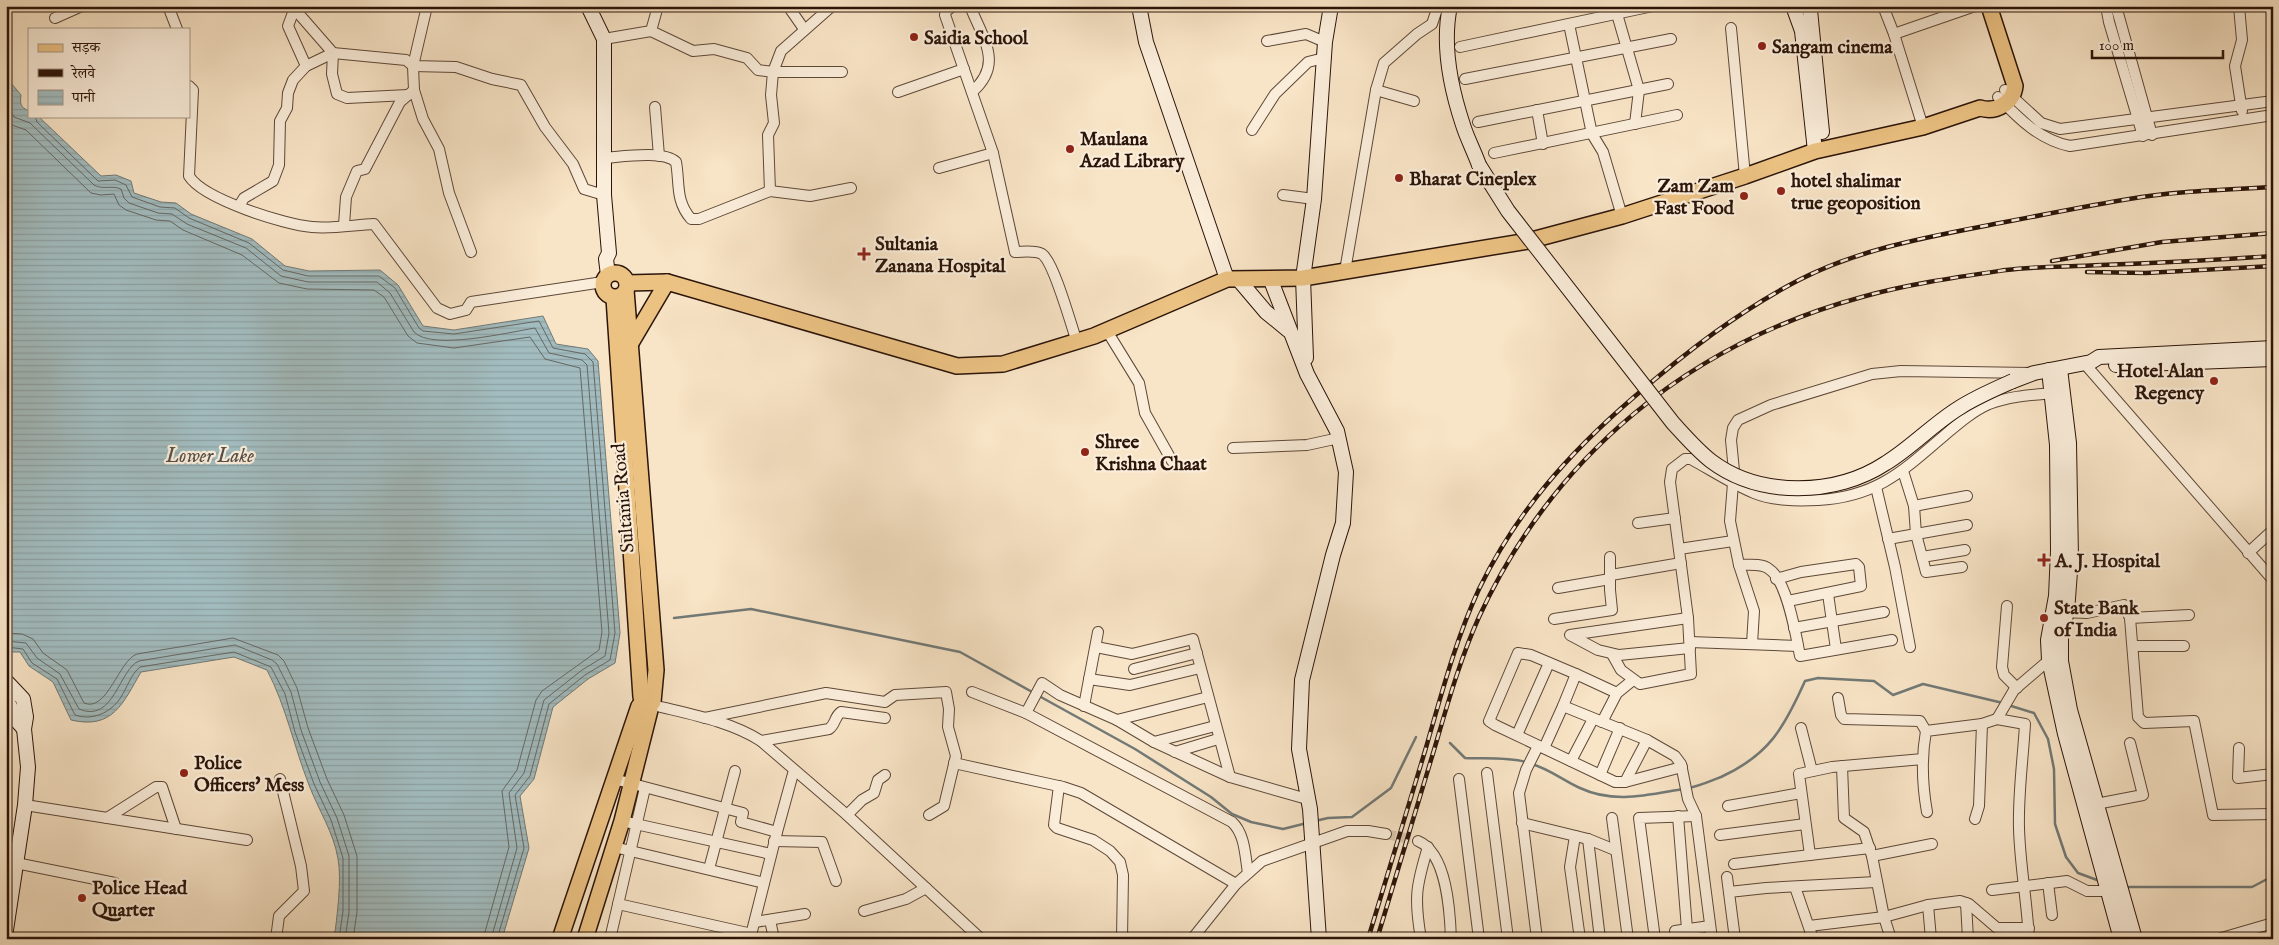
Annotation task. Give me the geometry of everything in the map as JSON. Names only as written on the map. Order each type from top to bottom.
[{"type":"main road","points":[[588,6],[604,39],[603,158],[609,253],[606,259],[616,284],[667,282],[957,366],[1003,364],[1077,342],[1232,279],[1303,278],[1528,241],[1622,216],[1819,150],[1923,127],[1980,108],[1987,102],[2005,97],[2016,86],[1989,6]]},
{"type":"main road","points":[[1139,6],[1146,42],[1232,279],[1266,312],[1289,330],[1304,331]]},
{"type":"main road","points":[[1308,374],[1304,331],[1303,278],[1314,199],[1325,42],[1331,6]]},
{"type":"main road","points":[[1450,6],[1447,24],[1449,61],[1457,105],[1463,127],[1479,164],[1508,211],[1673,423],[1712,462],[1740,476],[1772,486],[1797,490],[1839,484],[1860,477],[1891,460],[1958,408],[1983,394],[2034,374],[2088,362],[2102,356],[2273,348]]},
{"type":"main road","points":[[1980,6],[2005,79],[2005,97]]},
{"type":"main road","points":[[1801,8],[1802,32],[1819,150]]},
{"type":"main road","points":[[1270,278],[1308,374],[1337,431],[1346,472],[1343,523],[1333,555],[1302,680],[1299,749],[1309,804],[1319,939]]},
{"type":"main road","points":[[631,343],[667,282]]},
{"type":"main road","name":"Sultania Road","points":[[560,939],[614,779],[647,704],[656,670],[631,343],[616,284]]},
{"type":"main road","name":"Sultania Road","points":[[585,939],[622,821],[639,786],[647,704],[616,284]]},
{"type":"main road","points":[[2088,362],[2102,365],[2273,359]]},
{"type":"main road","points":[[2055,370],[2053,394],[2063,444]]},
{"type":"main road","points":[[2055,370],[2063,444],[2058,550],[2061,661],[2108,892],[2121,939]]},
{"type":"main road","points":[[2060,612],[2048,640],[2049,660],[2065,734],[2134,939]]},
{"type":"main road","points":[[6,681],[23,699],[26,717],[24,729],[28,767],[25,805],[6,930]]},
{"type":"main road","points":[[6,698],[24,729]]},
{"type":"street","points":[[55,18],[82,6]]},
{"type":"street","points":[[168,6],[177,28]]},
{"type":"street","points":[[427,6],[413,66],[411,92],[439,149],[449,193],[471,252]]},
{"type":"street","points":[[651,31],[658,6]]},
{"type":"street","points":[[788,6],[804,28]]},
{"type":"street","points":[[770,191],[768,135],[774,123],[771,96],[772,72],[781,51],[804,28],[832,6]]},
{"type":"street","points":[[953,6],[946,11],[945,15],[993,153],[1015,252],[1036,252],[1047,259],[1053,271],[1077,342]]},
{"type":"street","points":[[970,6],[986,47],[990,68],[980,84],[972,92]]},
{"type":"street","points":[[1345,271],[1376,90],[1384,63],[1417,34],[1432,24],[1438,6]]},
{"type":"street","points":[[1460,47],[1653,6]]},
{"type":"street","points":[[1883,6],[1894,34],[1923,127]]},
{"type":"street","points":[[1894,34],[1975,6]]},
{"type":"street","points":[[2106,6],[2109,22],[2147,135]]},
{"type":"street","points":[[2116,6],[2142,118]]},
{"type":"street","points":[[2239,6],[2242,40],[2235,66],[2243,119]]},
{"type":"street","points":[[293,8],[333,53],[332,74],[338,94],[347,98],[411,92]]},
{"type":"street","points":[[293,8],[288,26],[306,66]]},
{"type":"street","points":[[1617,14],[1638,90],[1635,124]]},
{"type":"street","points":[[1569,24],[1592,134],[1603,152],[1622,216]]},
{"type":"street","points":[[1731,28],[1745,176]]},
{"type":"street","points":[[604,39],[651,31],[693,50],[714,49],[747,58],[758,70],[772,72],[842,72]]},
{"type":"street","points":[[1268,41],[1306,34],[1325,42]]},
{"type":"street","points":[[1465,79],[1671,39]]},
{"type":"street","points":[[239,206],[244,198],[273,181],[279,165],[280,121],[287,108],[288,93],[293,80],[306,66],[333,53],[406,60],[413,66],[456,67],[492,79],[521,85],[545,127],[573,164],[584,189],[604,196]]},
{"type":"street","points":[[1252,130],[1275,94],[1308,62],[1324,58]]},
{"type":"street","points":[[898,92],[964,69]]},
{"type":"street","points":[[1478,122],[1668,84]]},
{"type":"street","points":[[190,87],[193,90],[189,176],[194,184],[239,206],[280,222],[313,228],[374,224],[437,308],[450,314],[466,310],[471,302],[616,284]]},
{"type":"street","points":[[1376,90],[1414,101]]},
{"type":"street","points":[[344,225],[346,197],[357,171],[365,169],[400,102],[411,92]]},
{"type":"street","points":[[2005,97],[2041,123],[2060,129],[2273,101]]},
{"type":"street","points":[[2005,97],[2033,130],[2055,143],[2070,146],[2273,115]]},
{"type":"street","points":[[655,107],[659,156]]},
{"type":"street","points":[[1537,110],[1543,144]]},
{"type":"street","points":[[1494,153],[1677,116]]},
{"type":"street","points":[[939,168],[993,153]]},
{"type":"street","points":[[603,158],[659,156],[671,158],[676,162],[677,191],[681,202],[692,219],[699,219],[770,191],[810,196],[851,188]]},
{"type":"street","points":[[1283,195],[1314,199]]},
{"type":"street","points":[[1106,331],[1139,383],[1145,413],[1172,461]]},
{"type":"street","points":[[2088,362],[2248,553],[2273,580]]},
{"type":"street","points":[[1752,644],[1754,611],[1739,564],[1730,521],[1734,482],[1731,440],[1733,428],[1738,420],[1771,405],[1839,383],[1890,371],[2018,371],[2034,374]]},
{"type":"street","points":[[1612,654],[1621,670],[1637,684],[1690,675],[1688,618],[1670,476],[1672,469],[1685,459],[1690,459],[1754,493],[1776,499],[1802,500],[1850,496],[1876,487],[1903,471],[1965,418],[1988,404],[2014,397],[2053,394]]},
{"type":"street","points":[[1233,448],[1307,445],[1339,438]]},
{"type":"street","points":[[1903,471],[1914,506],[1916,534],[1927,573],[1962,566]]},
{"type":"street","points":[[1876,487],[1910,647]]},
{"type":"street","points":[[1914,506],[1967,496]]},
{"type":"street","points":[[1638,523],[1675,518]]},
{"type":"street","points":[[1888,539],[1967,525]]},
{"type":"street","points":[[2248,553],[2273,530]]},
{"type":"street","points":[[1679,549],[1733,541]]},
{"type":"street","points":[[1922,557],[1965,550]]},
{"type":"street","points":[[1554,619],[1612,610],[1610,557]]},
{"type":"street","points":[[1558,588],[1681,563]]},
{"type":"street","points":[[1739,564],[1768,568],[1776,579],[1788,602],[1800,656],[1892,640]]},
{"type":"street","points":[[1776,579],[1840,565],[1858,565],[1862,586],[1788,602]]},
{"type":"street","points":[[1828,594],[1836,650]]},
{"type":"street","points":[[2060,612],[2087,613],[2124,605],[2130,618],[2138,717],[2144,722],[2194,721],[2213,815],[2273,814]]},
{"type":"street","points":[[2007,606],[2002,667],[2004,675],[2016,689]]},
{"type":"street","points":[[1794,628],[1884,612]]},
{"type":"street","points":[[2130,618],[2189,614]]},
{"type":"street","points":[[1688,618],[1570,635],[1598,650],[1618,656],[1690,645],[1752,644],[1798,646]]},
{"type":"street","points":[[1084,706],[1098,632]]},
{"type":"street","points":[[1096,647],[1132,654],[1193,639],[1218,739],[1230,777]]},
{"type":"street","points":[[2133,646],[2184,646]]},
{"type":"street","points":[[1134,669],[1197,653]]},
{"type":"street","points":[[1617,693],[1531,655],[1518,654],[1489,720],[1615,782],[1625,782],[1682,767]]},
{"type":"street","points":[[1997,719],[2016,689],[2049,660]]},
{"type":"street","points":[[1517,735],[1549,663]]},
{"type":"street","points":[[1090,679],[1130,685],[1200,668]]},
{"type":"street","points":[[1537,939],[1518,792],[1526,770],[1563,706],[1576,674]]},
{"type":"street","points":[[1571,761],[1617,693],[1633,680]]},
{"type":"street","points":[[1027,711],[1042,683],[1060,695],[1117,720],[1154,742],[1230,777],[1309,804]]},
{"type":"street","points":[[704,718],[826,693],[885,702],[895,695],[946,692],[949,709],[948,727],[956,756],[944,806],[929,816]]},
{"type":"street","points":[[972,692],[1027,711],[1232,822],[1238,828],[1241,836],[1248,873]]},
{"type":"street","points":[[1117,720],[1208,697]]},
{"type":"street","points":[[1838,698],[1841,715],[1844,719],[1920,721],[1926,731],[1922,786],[1927,812]]},
{"type":"street","points":[[647,704],[704,718],[753,736],[761,741],[847,815],[981,939]]},
{"type":"street","points":[[1563,706],[1647,740],[1675,756],[1682,767],[1688,799],[1696,816],[1712,939]]},
{"type":"street","points":[[761,741],[829,729],[833,725],[836,716],[841,712],[886,718]]},
{"type":"street","points":[[1926,731],[1982,724],[1997,719],[2025,724],[2019,826],[2022,886],[2025,889],[2029,939]]},
{"type":"street","points":[[1974,819],[1980,806],[1982,724]]},
{"type":"street","points":[[1154,742],[1215,726]]},
{"type":"street","points":[[1600,775],[1620,728]]},
{"type":"street","points":[[1801,728],[1812,771]]},
{"type":"street","points":[[1175,752],[1218,739]]},
{"type":"street","points":[[1625,782],[1647,740]]},
{"type":"street","points":[[2090,805],[2143,795],[2130,743]]},
{"type":"street","points":[[2239,748],[2238,778],[2273,774]]},
{"type":"street","points":[[1810,855],[1798,775],[1842,766],[1923,759]]},
{"type":"street","points":[[954,763],[1059,786],[1080,793],[1236,884]]},
{"type":"street","points":[[1842,766],[1844,818],[1864,832],[1871,852],[1884,917],[1891,939]]},
{"type":"street","points":[[618,904],[751,936],[775,836],[794,770]]},
{"type":"street","points":[[709,869],[735,771]]},
{"type":"street","points":[[1487,773],[1508,939]]},
{"type":"street","points":[[847,815],[862,800],[874,793],[878,780],[885,775]]},
{"type":"street","points":[[1458,778],[1479,939]]},
{"type":"street","points":[[276,939],[279,916],[304,891],[301,866],[280,779]]},
{"type":"street","points":[[614,779],[743,814],[740,822],[775,836],[822,842],[836,881]]},
{"type":"street","points":[[610,939],[637,824],[639,786]]},
{"type":"street","points":[[1059,786],[1054,826],[1093,840],[1110,851],[1120,862],[1124,875],[1122,939]]},
{"type":"street","points":[[107,818],[156,787],[162,787],[176,829]]},
{"type":"street","points":[[1728,806],[1801,793]]},
{"type":"street","points":[[25,805],[246,840]]},
{"type":"street","points":[[1678,816],[1687,929]]},
{"type":"street","points":[[1655,939],[1639,818],[1696,816]]},
{"type":"street","points":[[1612,818],[1628,939]]},
{"type":"street","points":[[622,821],[771,854]]},
{"type":"street","points":[[1522,823],[1575,836],[1616,850]]},
{"type":"street","points":[[1720,835],[1805,824]]},
{"type":"street","points":[[1192,939],[1236,884],[1262,861],[1312,837],[1346,831],[1368,831],[1386,834]]},
{"type":"street","points":[[1575,836],[1570,867],[1580,939]]},
{"type":"street","points":[[1588,840],[1600,939]]},
{"type":"street","points":[[1418,841],[1428,847],[1440,866],[1450,911],[1451,939]]},
{"type":"street","points":[[1734,864],[1810,855],[1871,852],[1932,844]]},
{"type":"street","points":[[614,847],[764,882]]},
{"type":"street","points":[[1421,939],[1415,907],[1417,883],[1428,847]]},
{"type":"street","points":[[16,863],[115,883]]},
{"type":"street","points":[[1727,877],[1735,939]]},
{"type":"street","points":[[1992,890],[2067,881],[2087,891],[2108,892]]},
{"type":"street","points":[[1729,892],[1876,882]]},
{"type":"street","points":[[2048,883],[2052,915]]},
{"type":"street","points":[[1795,887],[1814,939]]},
{"type":"street","points":[[864,911],[906,899],[926,888]]},
{"type":"street","points":[[1809,926],[1884,917],[1928,905],[1966,903],[1997,934],[2029,928]]},
{"type":"street","points":[[1966,903],[1968,939]]},
{"type":"street","points":[[1928,905],[1931,939]]},
{"type":"street","points":[[755,922],[805,914]]},
{"type":"street","points":[[770,920],[774,939]]},
{"type":"street","points":[[2218,939],[2273,923]]},
{"type":"street","points":[[1676,939],[1675,931],[1710,926]]},
{"type":"water","name":"Lower Lake","points":[[6,77],[21,95],[21,105],[28,110],[28,118],[40,118],[101,176],[116,175],[131,181],[134,193],[161,202],[176,203],[191,214],[252,239],[285,266],[309,271],[380,270],[398,285],[423,326],[454,330],[543,316],[556,344],[588,349],[598,361],[620,633],[615,663],[588,679],[553,707],[534,779],[520,796],[529,848],[502,939],[334,939],[339,888],[339,867],[336,849],[309,785],[285,712],[267,670],[234,657],[141,672],[115,711],[97,721],[85,722],[71,720],[53,682],[29,666],[20,652],[6,652]]},
{"type":"waterway","points":[[674,618],[751,609],[960,652],[1034,693]]},
{"type":"waterway","points":[[1688,788],[1721,777],[1738,768],[1763,749],[1782,726],[1805,681],[1818,678],[1874,681],[1893,695],[1923,684],[2003,703]]},
{"type":"waterway","points":[[1039,696],[1135,749],[1211,797],[1232,814],[1251,822],[1283,829],[1307,823]]},
{"type":"waterway","points":[[2008,705],[2034,713],[2048,739],[2054,769],[2055,824],[2066,857],[2078,873],[2097,880]]},
{"type":"waterway","points":[[1315,821],[1328,818],[1352,817],[1391,788],[1416,737]]},
{"type":"waterway","points":[[1450,743],[1465,758],[1526,762]]},
{"type":"waterway","points":[[1531,764],[1544,768],[1580,788],[1605,796],[1631,797],[1683,789]]},
{"type":"waterway","points":[[2128,887],[2252,887],[2273,876]]},
{"type":"tunnel","points":[[1386,834],[1418,841]]},
{"type":"railway","points":[[1368,939],[1449,669],[1479,589],[1510,534],[1546,485],[1610,418],[1653,381],[1713,334],[1755,305],[1799,280],[1847,259],[1872,251],[1949,233],[2147,196],[2273,187]]},
{"type":"railway","points":[[2052,261],[2162,242],[2273,233]]},
{"type":"railway","points":[[1377,939],[1454,683],[1479,617],[1510,559],[1546,505],[1588,457],[1634,414],[1685,376],[1740,344],[1799,318],[1879,292],[1933,281],[2018,269],[2273,256]]},
{"type":"railway","points":[[2087,272],[2146,273],[2273,266]]},
{"type":"place","name":"Saidia School","points":[[914,37]]},
{"type":"place","name":"Sangam cinema","points":[[1762,46]]},
{"type":"place","name":"Maulana Azad Library","points":[[1070,149]]},
{"type":"place","name":"Bharat Cineplex","points":[[1399,178]]},
{"type":"place","name":"hotel shalimar true geoposition","points":[[1781,191]]},
{"type":"place","name":"Zam Zam Fast Food","points":[[1744,196]]},
{"type":"place","name":"Sultania Zanana Hospital","points":[[864,254]]},
{"type":"place","name":"Hotel Alan Regency","points":[[2214,381]]},
{"type":"place","name":"Shree Krishna Chaat","points":[[1085,452]]},
{"type":"place","name":"A. J. Hospital","points":[[2044,560]]},
{"type":"place","name":"State Bank of India","points":[[2044,618]]},
{"type":"place","name":"Police Officers' Mess","points":[[184,773]]},
{"type":"place","name":"Police Head Quarter","points":[[82,898]]}]
